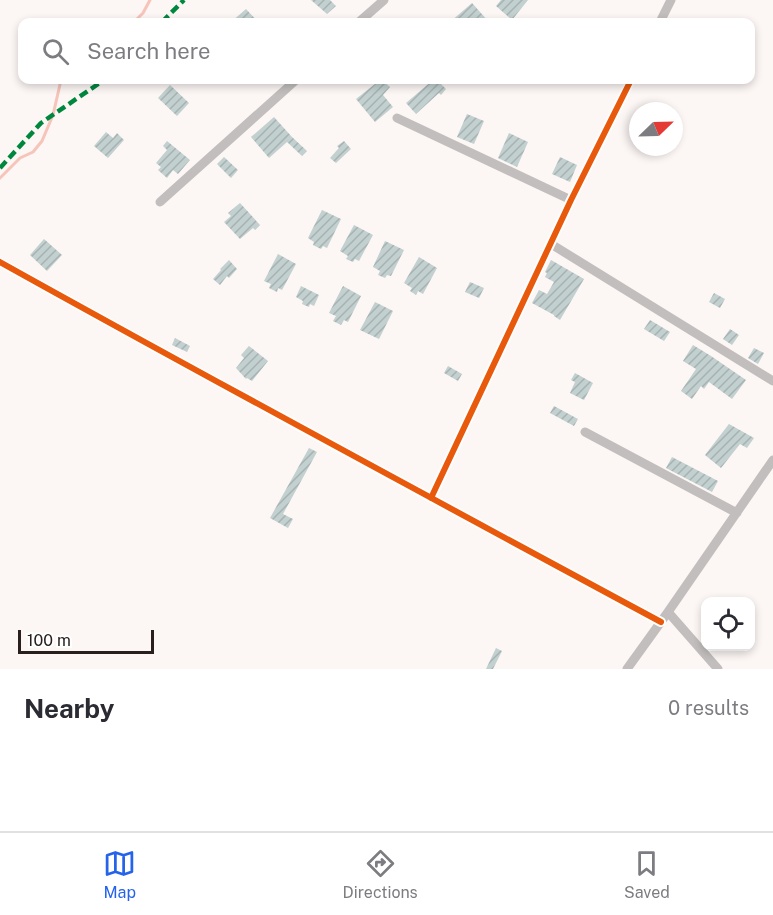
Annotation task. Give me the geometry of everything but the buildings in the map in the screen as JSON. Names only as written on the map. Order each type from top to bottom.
[{"type":"street","points":[[364,18],[384,0]]},
{"type":"street","points":[[662,18],[671,0]]},
{"type":"street","points":[[160,202],[292,84]]},
{"type":"street","points":[[431,498],[571,200],[630,84]]},
{"type":"street","points":[[397,118],[571,200]]},
{"type":"street","points":[[551,244],[773,381]]},
{"type":"street","points":[[0,262],[661,622]]},
{"type":"street","points":[[585,432],[737,513]]},
{"type":"street","points":[[627,669],[773,460]]},
{"type":"street","points":[[668,612],[718,669]]},
{"type":"waterway","points":[[138,18],[150,0]]},
{"type":"waterway","points":[[0,178],[20,158],[33,152],[42,141],[53,115],[60,84]]},
{"type":"marked path","points":[[166,18],[184,0]]},
{"type":"marked path","points":[[0,168],[41,123],[98,84]]},
{"type":"cycle path","points":[[431,498],[571,200],[629,84]]},
{"type":"cycle path","points":[[0,262],[661,622]]}]
